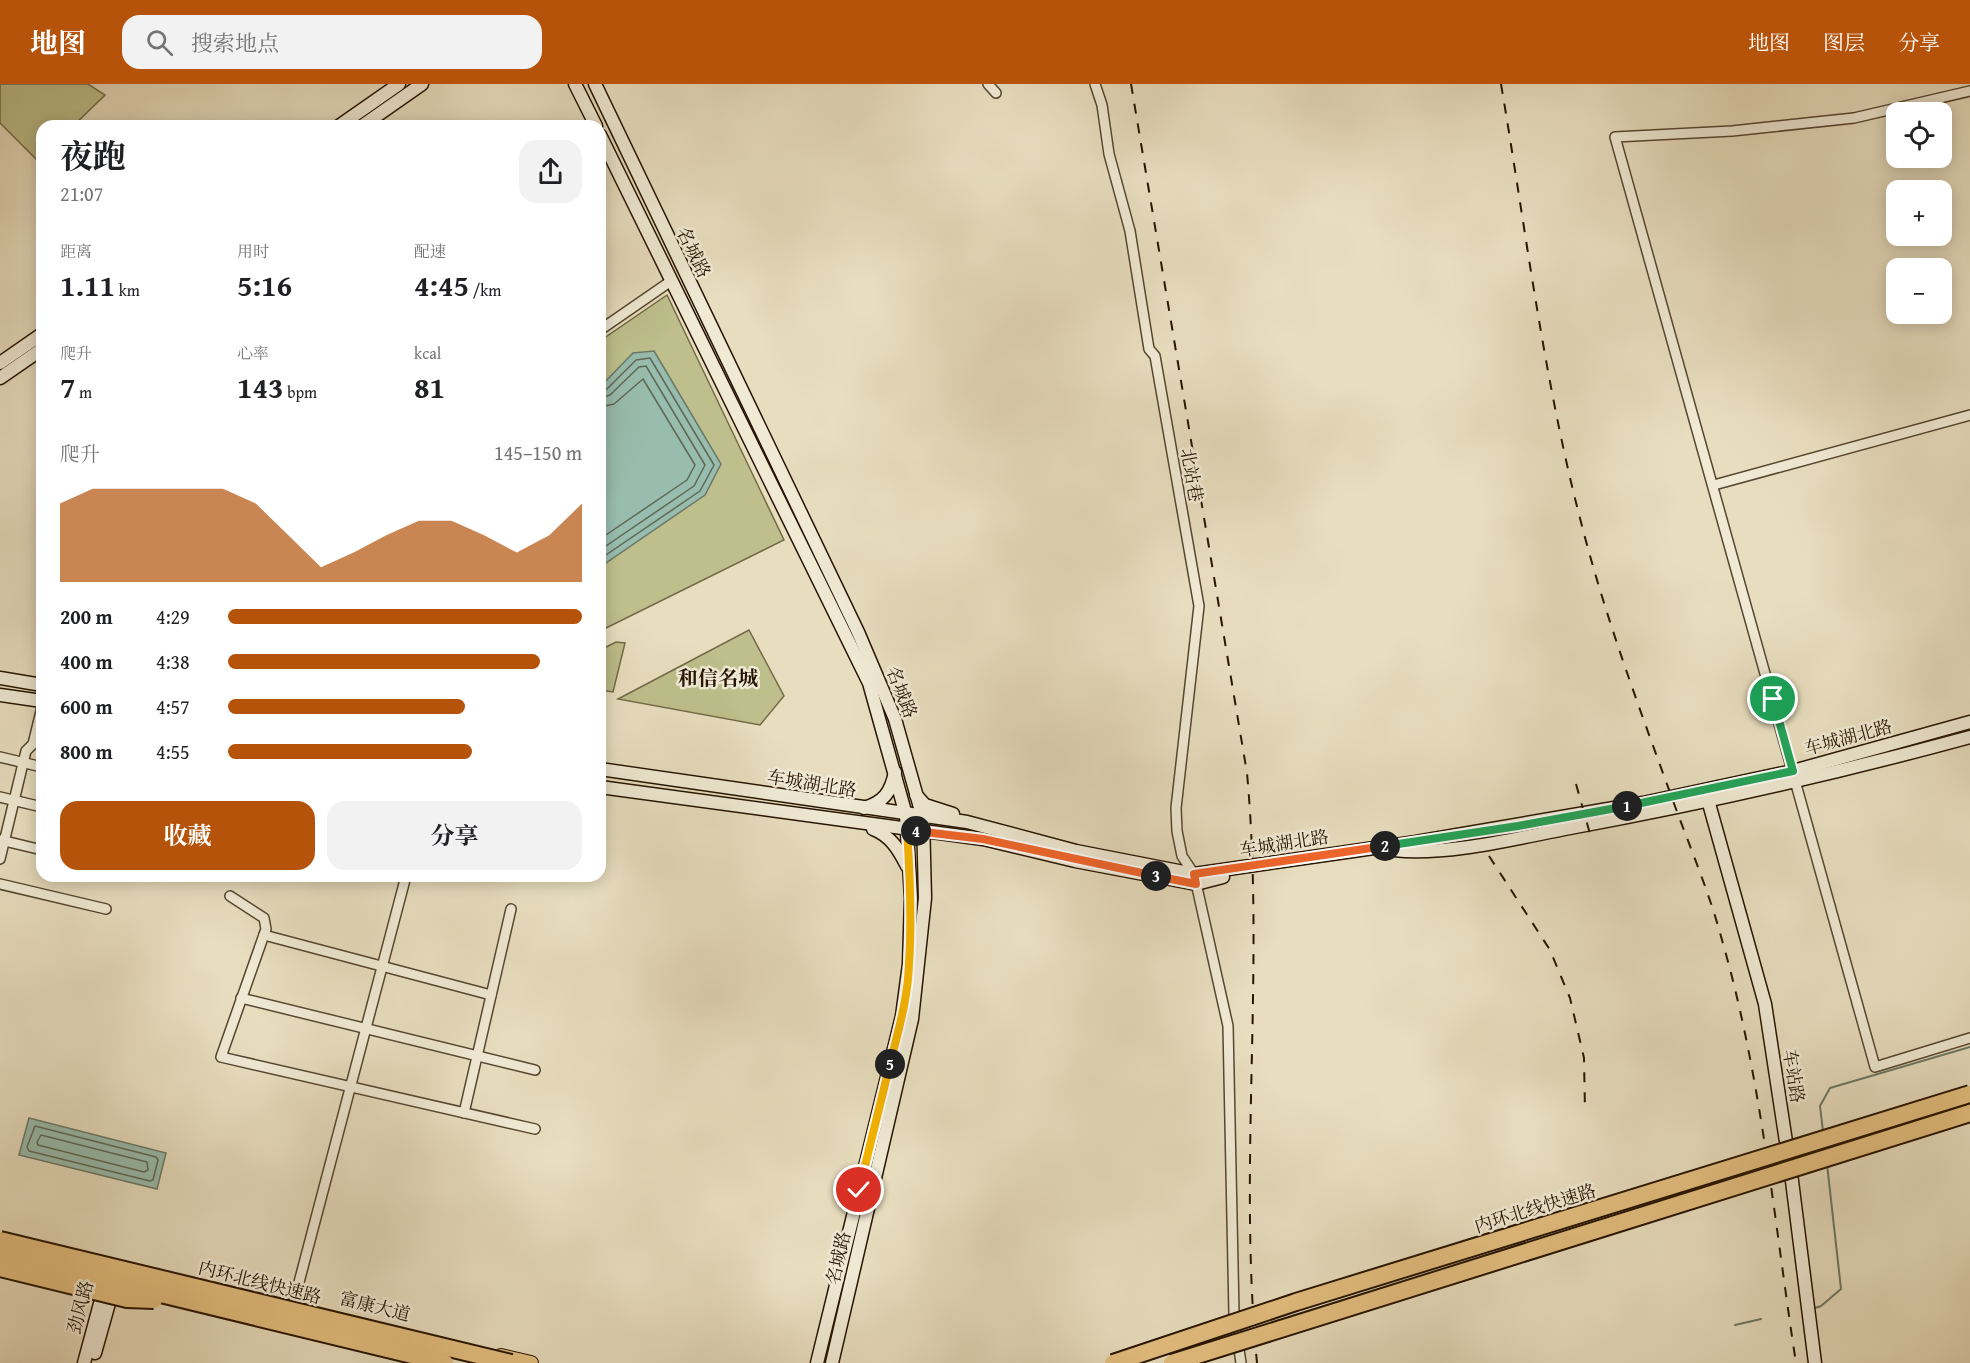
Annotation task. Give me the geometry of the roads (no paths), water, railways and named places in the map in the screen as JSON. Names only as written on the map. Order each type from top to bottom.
[{"type":"highway","name":"内环北线快速路","points":[[1113,1363],[1296,1302],[1970,1094]]},
{"type":"highway","name":"内环北线快速路","points":[[1172,1363],[1970,1113]]},
{"type":"highway","points":[[0,1228],[137,1261],[174,1279],[246,1307]]},
{"type":"highway","name":"内环北线快速路","points":[[0,1240],[445,1363]]},
{"type":"highway","name":"内环北线快速路","points":[[0,1254],[511,1363]]},
{"type":"highway","points":[[0,1268],[127,1299],[169,1300],[246,1307]]},
{"type":"main road","points":[[348,120],[399,84]]},
{"type":"main road","points":[[371,120],[422,84]]},
{"type":"main road","points":[[575,84],[593,120]]},
{"type":"main road","name":"名城路","points":[[595,84],[858,632],[895,719],[923,818],[925,898],[912,1018],[831,1363]]},
{"type":"main road","name":"名城路","points":[[606,147],[869,683],[896,771],[906,815],[910,870],[909,964],[902,1016],[817,1363]]},
{"type":"main road","points":[[0,363],[36,338]]},
{"type":"main road","points":[[0,378],[36,353]]},
{"type":"main road","points":[[0,678],[36,684]]},
{"type":"main road","points":[[0,695],[36,700]]},
{"type":"main road","name":"车城湖北路","points":[[606,770],[923,818],[967,822],[1195,879],[1518,826],[1795,777],[1970,722]]},
{"type":"main road","name":"车城湖北路","points":[[606,788],[983,839],[1075,861],[1195,879],[1392,850],[1418,853],[1523,837],[1708,800],[1970,736]]},
{"type":"main road","points":[[861,808],[881,803],[892,786],[896,771]]},
{"type":"main road","points":[[916,795],[926,805],[939,811],[1071,844],[1076,851]]},
{"type":"main road","name":"车站路","points":[[1708,800],[1765,1004],[1792,1181],[1815,1363]]},
{"type":"main road","points":[[861,824],[881,832],[896,846],[910,870]]},
{"type":"main road","points":[[924,865],[927,851],[937,841],[950,835]]},
{"type":"main road","name":"富康大道","points":[[0,1234],[531,1363]]},
{"type":"main road","points":[[0,1260],[421,1363]]},
{"type":"main road","name":"劲风路","points":[[92,1363],[115,1262]]},
{"type":"main road","name":"劲风路","points":[[84,1363],[109,1287]]},
{"type":"street","points":[[988,84],[996,93]]},
{"type":"street","name":"北站巷","points":[[1095,84],[1102,105],[1109,154],[1130,231],[1149,349],[1155,356],[1199,606],[1176,808],[1177,831],[1182,856],[1195,879],[1228,1026],[1234,1314],[1241,1363]]},
{"type":"street","points":[[1970,91],[1854,118],[1732,131],[1616,137],[1875,1067],[1970,1038]]},
{"type":"street","points":[[606,326],[672,281]]},
{"type":"street","points":[[1714,485],[1970,414]]},
{"type":"street","points":[[0,859],[2,840],[26,751],[33,744],[36,732]]},
{"type":"street","points":[[0,757],[36,765]]},
{"type":"street","points":[[0,797],[36,806]]},
{"type":"street","points":[[2,840],[36,848]]},
{"type":"street","points":[[293,1305],[404,882]]},
{"type":"street","points":[[0,884],[106,909]]},
{"type":"street","points":[[230,896],[264,918],[264,935],[221,1057],[535,1130]]},
{"type":"street","points":[[464,1113],[511,909]]},
{"type":"street","points":[[264,935],[491,996]]},
{"type":"street","points":[[241,998],[535,1070]]},
{"type":"water","points":[[654,351],[721,464],[705,495],[606,563],[606,381],[633,353]]},
{"type":"water","points":[[29,1118],[166,1153],[157,1189],[19,1155]]},
{"type":"waterway","points":[[1823,1131],[1820,1106],[1830,1088],[1970,1047]]},
{"type":"waterway","points":[[1815,1308],[1821,1306],[1841,1289],[1827,1164]]},
{"type":"waterway","points":[[1735,1325],[1761,1319]]},
{"type":"railway","points":[[1131,84],[1247,773],[1252,847],[1253,921],[1250,1216],[1257,1363]]},
{"type":"railway","points":[[1501,84],[1546,362],[1582,526],[1602,598],[1626,669],[1712,907],[1736,992],[1766,1150],[1796,1363]]},
{"type":"railway","points":[[1576,784],[1592,841]]},
{"type":"railway","points":[[1489,856],[1550,950],[1570,998],[1584,1058],[1585,1112]]},
{"type":"district","name":"和信名城","points":[[718,677]]}]
